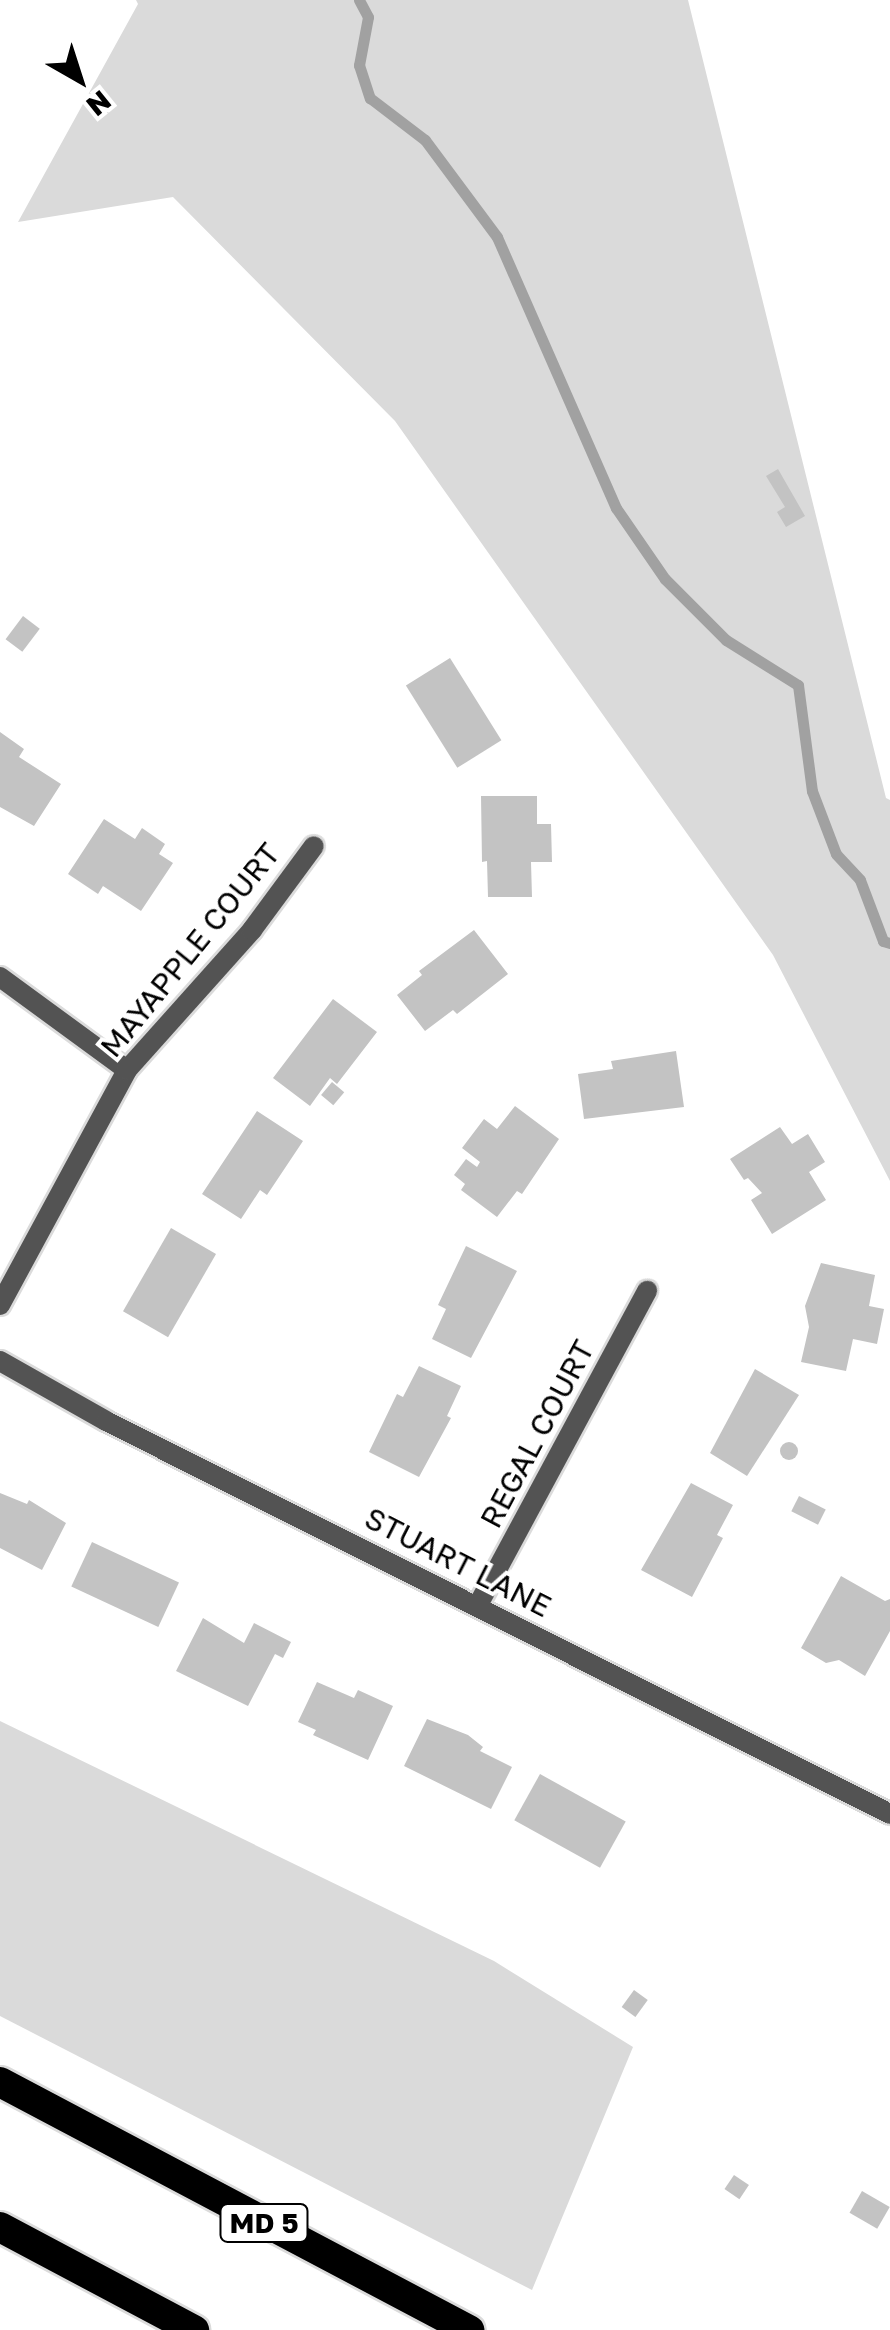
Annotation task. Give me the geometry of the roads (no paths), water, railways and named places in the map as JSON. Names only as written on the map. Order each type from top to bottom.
[{"type":"highway","name":"MD 5","points":[[0,2082],[470,2330]]},
{"type":"highway","points":[[0,2228],[194,2330]]},
{"type":"street","name":"MAYAPPLE COURT","points":[[0,1305],[127,1070],[252,930],[314,846]]},
{"type":"street","points":[[0,978],[127,1070]]},
{"type":"street","name":"REGAL COURT","points":[[478,1605],[648,1291]]},
{"type":"street","name":"STUART LANE","points":[[0,1361],[106,1420],[890,1814]]},
{"type":"waterway","points":[[359,0],[368,17],[359,65],[370,98],[425,140],[497,237],[616,508],[665,579],[726,640],[798,685],[812,791],[836,854],[860,880],[883,941],[890,943]]}]
